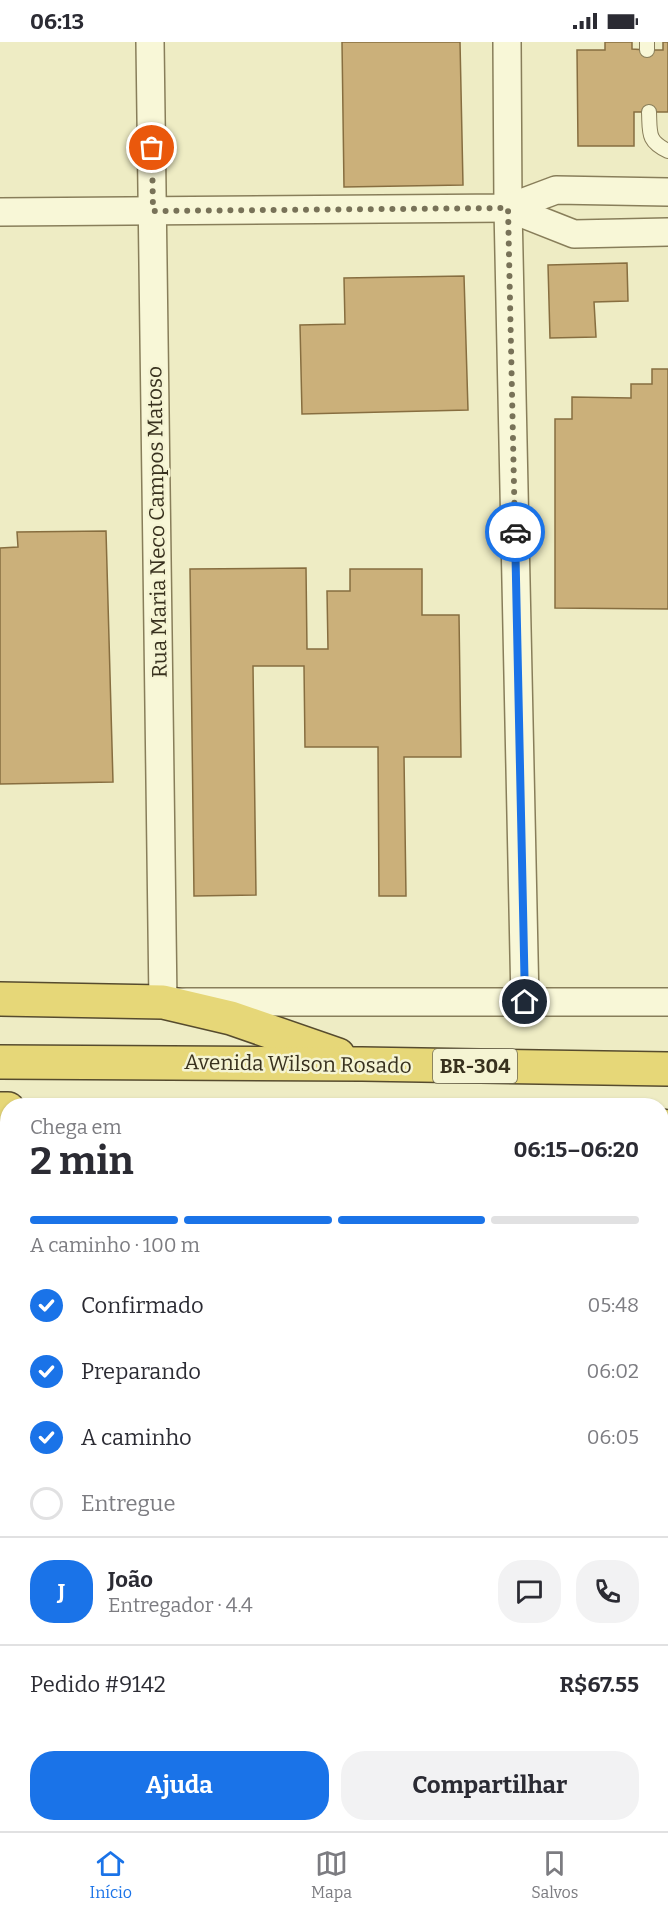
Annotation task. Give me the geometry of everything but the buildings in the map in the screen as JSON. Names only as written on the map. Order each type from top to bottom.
[{"type":"highway","points":[[0,999],[163,1002],[231,1018],[362,1064]]},
{"type":"highway","name":"Avenida Wilson Rosado","points":[[0,1062],[281,1063],[668,1069]]},
{"type":"street","name":"Rua Maria Neco Campos Matoso","points":[[150,42],[163,1002]]},
{"type":"street","points":[[507,42],[508,208],[525,1002]]},
{"type":"street","points":[[0,212],[508,208],[556,190],[668,192]]},
{"type":"street","points":[[508,208],[574,234],[668,232]]},
{"type":"street","points":[[163,1002],[668,1002]]},
{"type":"lane","points":[[649,112],[650,137],[658,146],[668,151]]},
{"type":"way so far","points":[[152,148],[153,211],[508,208],[515,532]]},
{"type":"route","points":[[515,532],[525,1002]]}]
